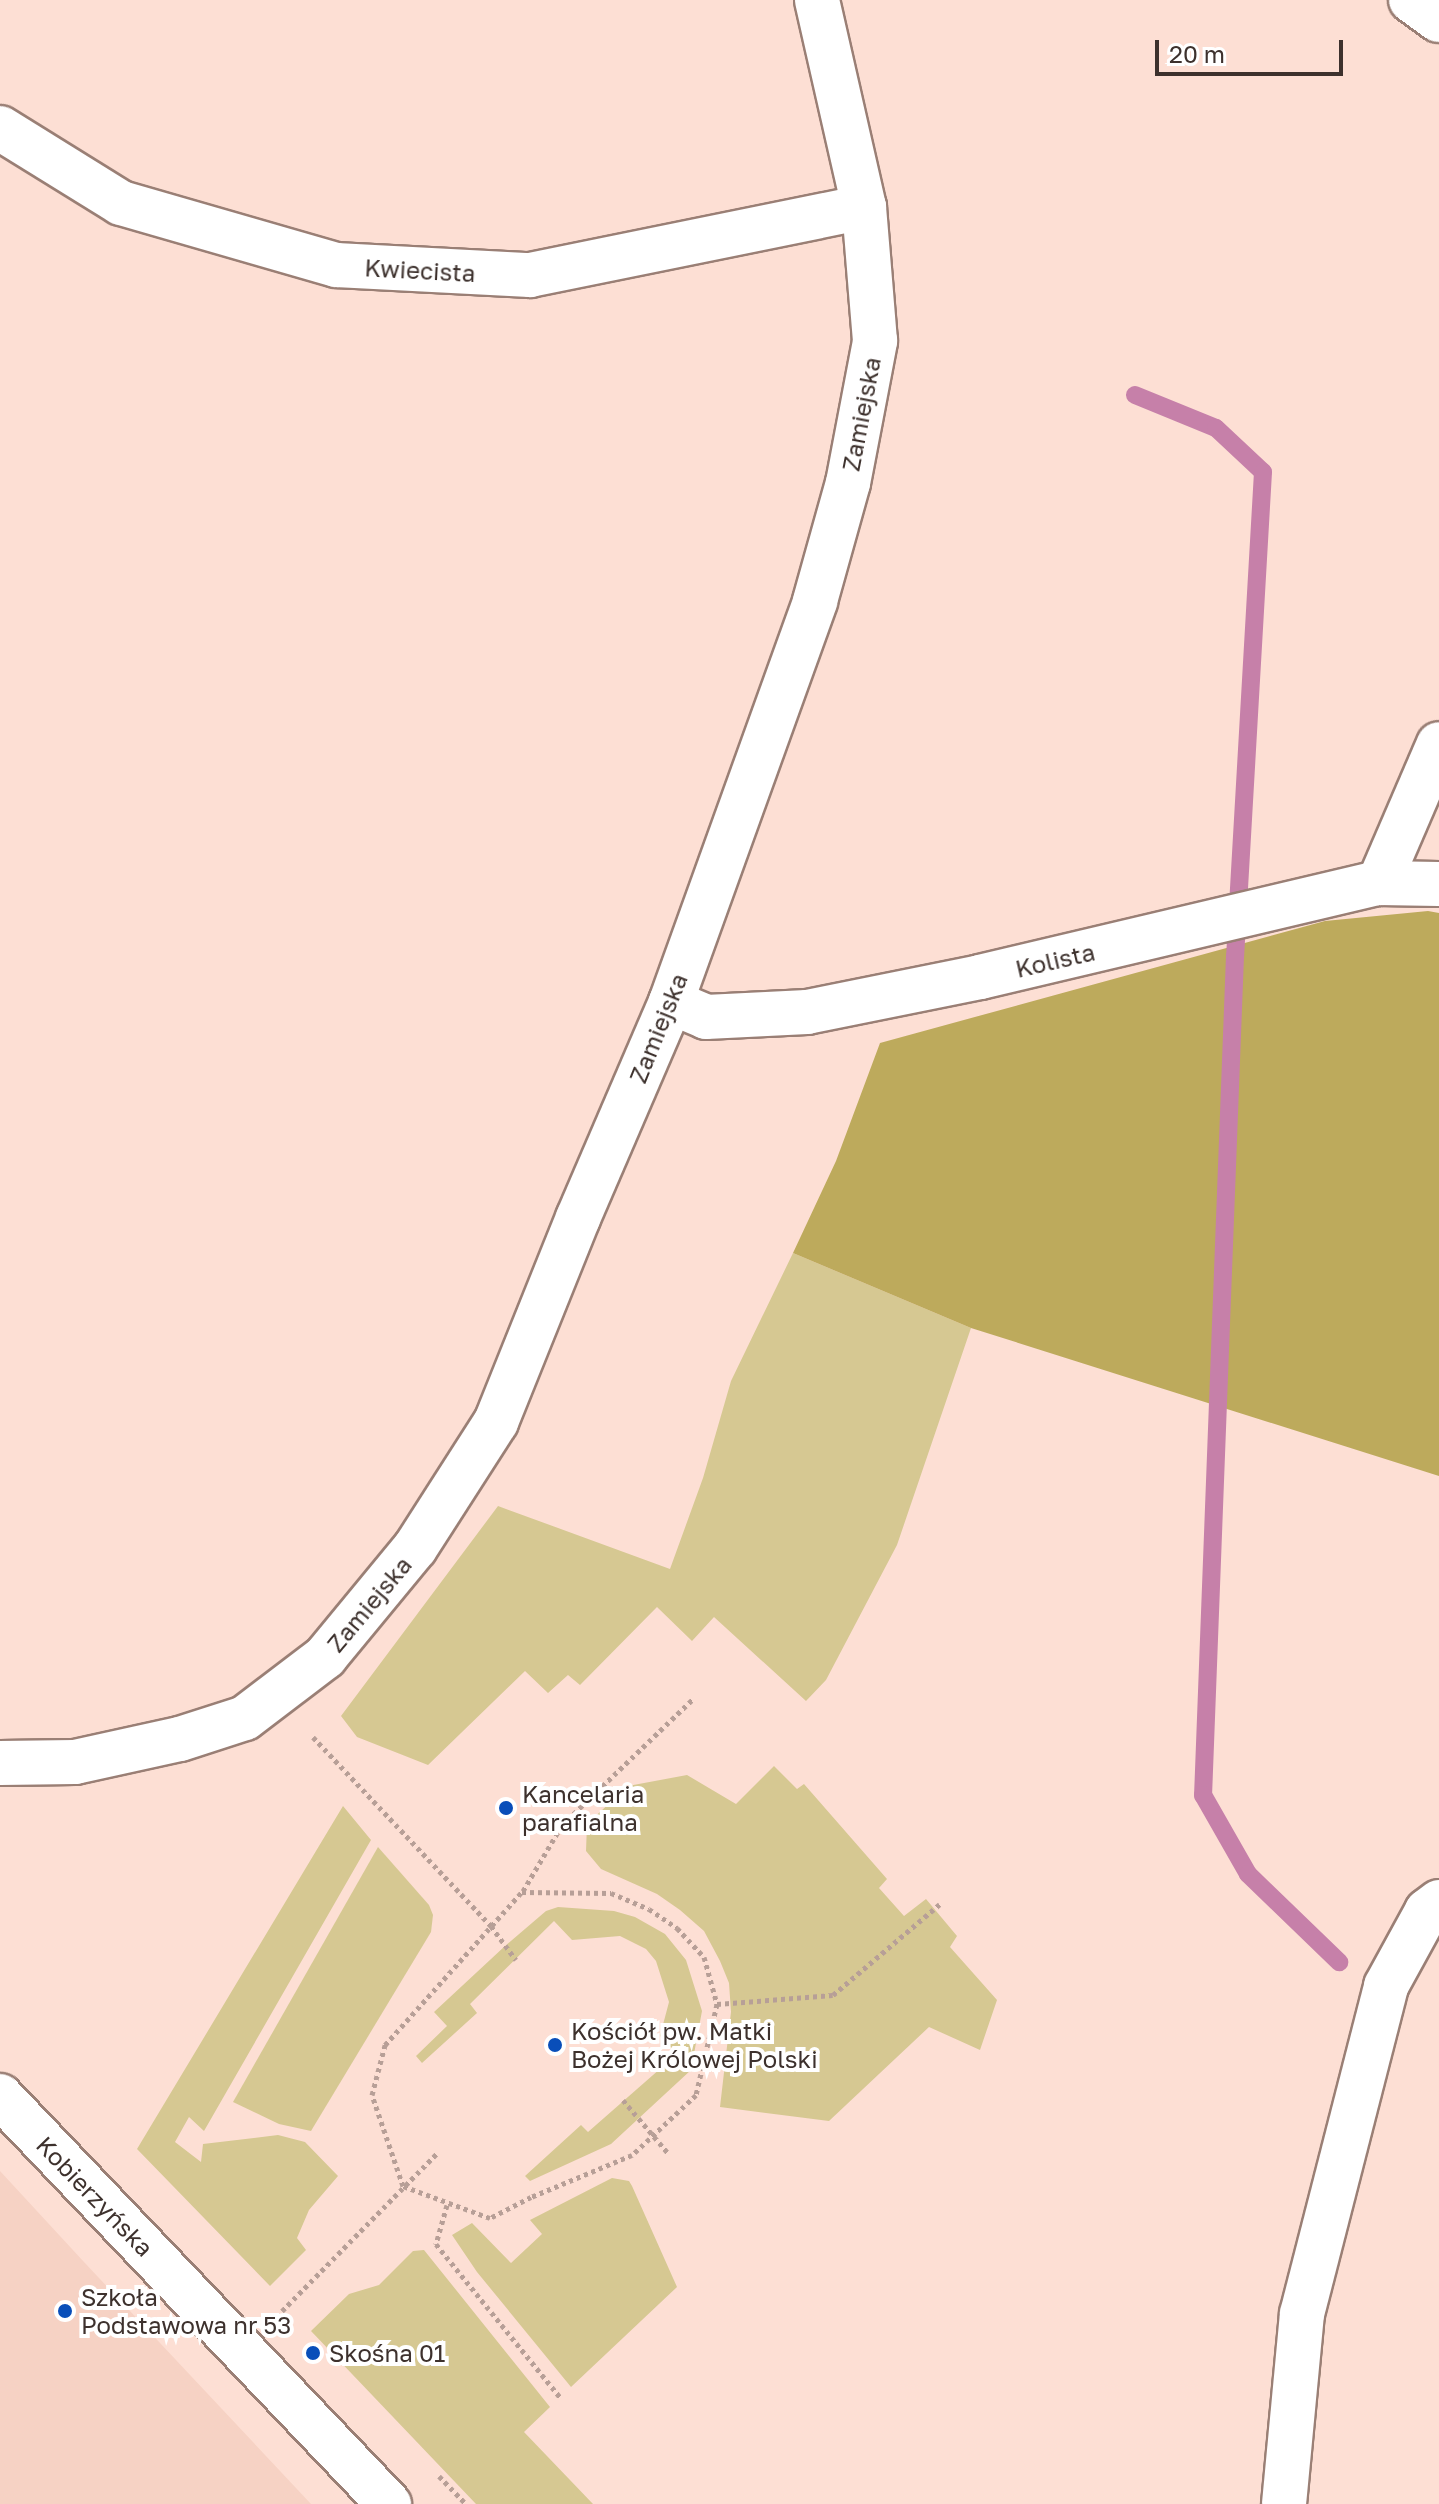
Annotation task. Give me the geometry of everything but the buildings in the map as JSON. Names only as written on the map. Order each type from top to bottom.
[{"type":"street","name":"Zamiejska","points":[[0,1763],[75,1762],[180,1739],[245,1718],[325,1657],[415,1548],[496,1422],[578,1218],[671,1002],[815,601],[848,483],[875,341],[864,207],[817,0]]},
{"type":"street","points":[[1411,0],[1439,20]]},
{"type":"street","name":"Kwiecista","points":[[0,128],[121,203],[336,265],[530,275],[864,207]]},
{"type":"street","points":[[1379,883],[1439,744]]},
{"type":"street","name":"Kolista","points":[[671,1002],[706,1017],[807,1012],[980,977],[1379,883],[1439,884]]},
{"type":"street","points":[[1284,2504],[1302,2314],[1386,1986],[1427,1911],[1439,1902]]},
{"type":"street","name":"Kobierzyńska","points":[[0,2096],[389,2504]]},
{"type":"path","points":[[274,1696],[491,1926],[516,1960]]},
{"type":"path","points":[[522,1892],[611,1893],[649,1909],[677,1928],[704,1957],[717,2004],[696,2095],[653,2136],[632,2155],[531,2197],[490,2218],[447,2205],[403,2186],[372,2095],[385,2045],[522,1892],[562,1825],[694,1698]]},
{"type":"path","points":[[717,2004],[833,1995],[940,1904]]},
{"type":"path","points":[[623,2100],[668,2153]]},
{"type":"path","points":[[240,2348],[288,2307],[438,2152]]},
{"type":"path","points":[[447,2205],[436,2244],[560,2397]]},
{"type":"shaded area","points":[[1428,911],[1439,913],[1439,1476],[971,1328],[793,1253],[836,1161],[880,1043],[1325,921]]},
{"type":"shaded area","points":[[793,1253],[971,1328],[897,1545],[826,1680],[806,1701],[714,1617],[692,1641],[657,1607],[580,1685],[568,1675],[548,1693],[525,1671],[428,1765],[357,1737],[341,1716],[498,1506],[670,1569],[703,1478],[731,1381]]},
{"type":"shaded area","points":[[774,1766],[797,1789],[804,1784],[887,1879],[879,1888],[904,1916],[926,1899],[957,1936],[950,1947],[997,2000],[980,2050],[929,2027],[829,2121],[720,2107],[731,2012],[729,1983],[720,1961],[704,1931],[680,1910],[657,1894],[601,1869],[586,1851],[587,1824],[628,1786],[687,1775],[736,1804]]},
{"type":"shaded area","points":[[343,1806],[371,1840],[204,2131],[189,2117],[175,2142],[201,2162],[203,2144],[278,2135],[305,2142],[338,2176],[309,2210],[297,2238],[306,2250],[270,2286],[137,2149]]},
{"type":"shaded area","points":[[378,1847],[429,1905],[433,1915],[431,1932],[311,2131],[279,2124],[233,2102]]},
{"type":"shaded area","points":[[558,1907],[614,1911],[635,1917],[665,1934],[686,1960],[702,2011],[691,2070],[611,2144],[530,2181],[525,2176],[581,2125],[588,2132],[677,2054],[660,2036],[669,2002],[656,1961],[646,1949],[620,1936],[572,1940],[554,1921],[470,2004],[477,2013],[422,2063],[416,2056],[447,2026],[434,2012],[546,1911]]},
{"type":"shaded area","name":"Szkoła Podstawowa nr 53","points":[[0,2171],[84,2262],[311,2504],[0,2504]]},
{"type":"shaded area","points":[[612,2178],[629,2181],[632,2186],[677,2287],[571,2387],[477,2272],[452,2235],[472,2223],[511,2263],[542,2234],[530,2220]]},
{"type":"shaded area","points":[[424,2250],[550,2407],[524,2432],[593,2504],[476,2504],[311,2331],[349,2294],[379,2285],[413,2251]]},
{"type":"waterway","points":[[1135,395],[1216,428],[1263,472],[1235,956],[1203,1795],[1248,1874],[1339,1962]]},
{"type":"place","name":"Kancelaria parafialna","points":[[506,1808]]},
{"type":"place","name":"Kościół pw. Matki Bożej Królowej Polski","points":[[555,2045]]},
{"type":"place","name":"Szkoła Podstawowa nr 53","points":[[65,2311]]},
{"type":"place","name":"Skośna 01","points":[[313,2353]]}]
